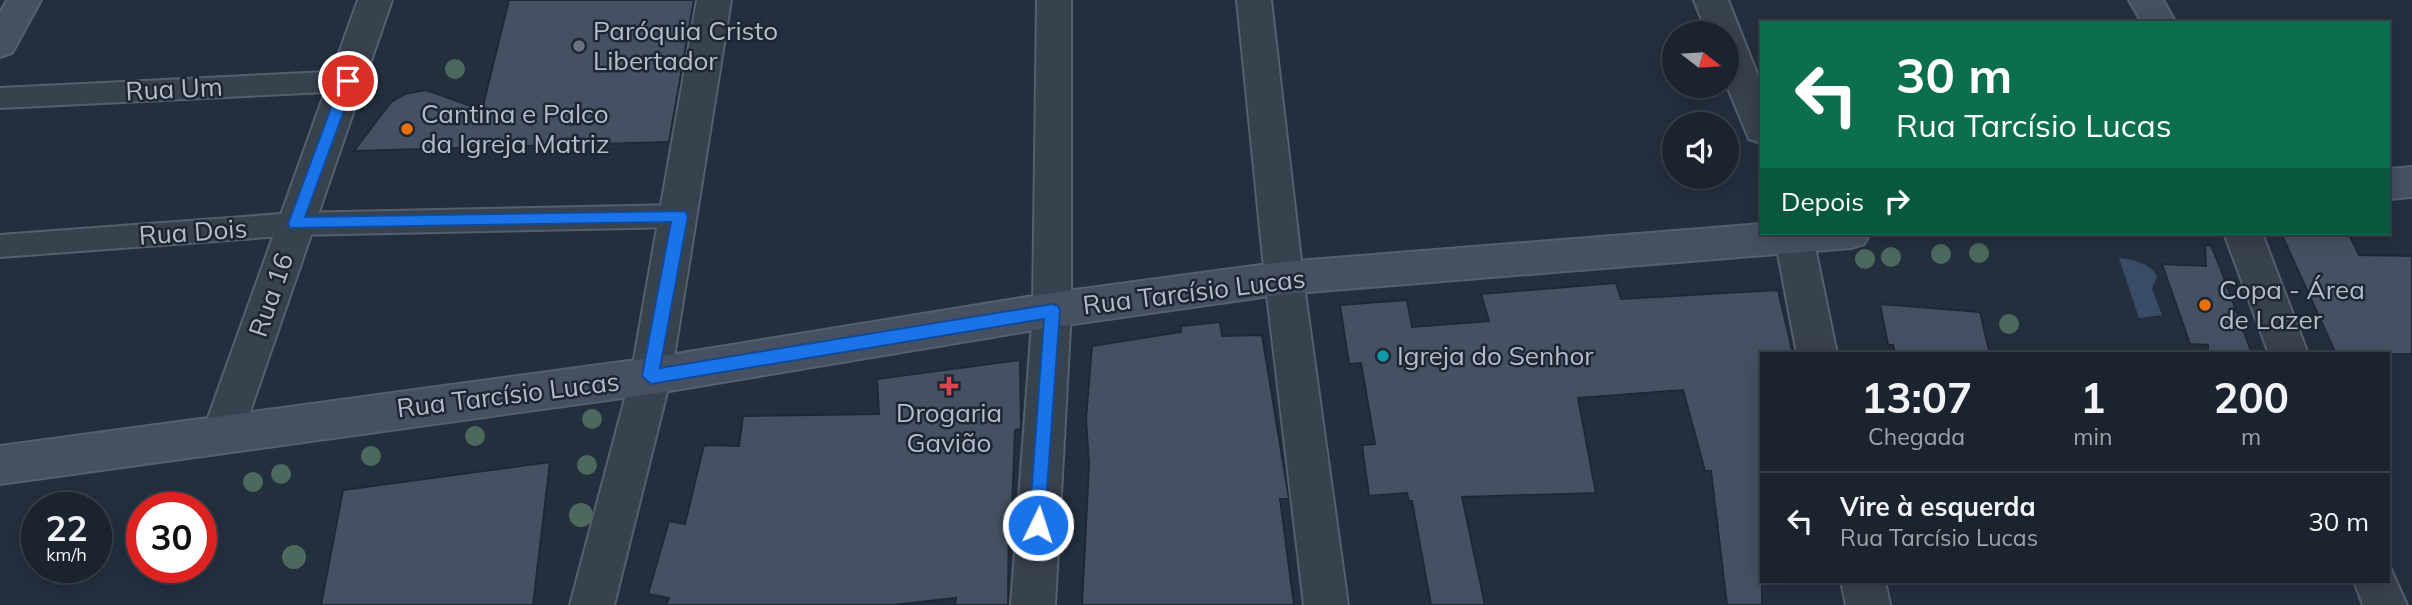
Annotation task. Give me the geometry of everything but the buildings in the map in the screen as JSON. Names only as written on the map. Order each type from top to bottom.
[{"type":"street","points":[[0,44],[24,0]]},
{"type":"street","name":"Rua 16","points":[[223,432],[375,0]]},
{"type":"street","points":[[592,605],[651,376],[680,216],[714,0]]},
{"type":"street","points":[[1032,605],[1052,310],[1054,0]]},
{"type":"street","points":[[1254,0],[1284,278],[1326,605]]},
{"type":"street","points":[[1711,0],[1719,21]]},
{"type":"street","points":[[2146,0],[2158,21]]},
{"type":"street","points":[[1740,74],[1760,124]]},
{"type":"street","points":[[2390,184],[2412,182]]},
{"type":"street","points":[[2244,235],[2288,352]]},
{"type":"street","points":[[1803,236],[1817,352]]},
{"type":"street","name":"Rua Tarcísio Lucas","points":[[0,465],[223,432],[651,376],[1052,310],[1284,278],[1803,236]]},
{"type":"street","points":[[1863,583],[1868,605]]},
{"type":"street","points":[[2377,583],[2385,605]]},
{"type":"lane","name":"Rua Um","points":[[0,98],[348,81]]},
{"type":"lane","name":"Rua Dois","points":[[0,246],[295,224],[680,216]]},
{"type":"water","points":[[2119,258],[2141,263],[2154,272],[2157,276],[2152,289],[2162,315],[2139,318]]},
{"type":"place","name":"Paróquia Cristo Libertador","points":[[579,46]]},
{"type":"place","name":"Cantina e Palco da Igreja Matriz","points":[[407,129]]},
{"type":"place","name":"Copa - Área de Lazer","points":[[2205,305]]},
{"type":"place","name":"Igreja do Senhor","points":[[1383,356]]},
{"type":"place","name":"Drogaria Gavião","points":[[949,386]]},
{"type":"route","points":[[348,81],[295,224],[680,216],[651,376],[1052,310],[1038,525]]}]
